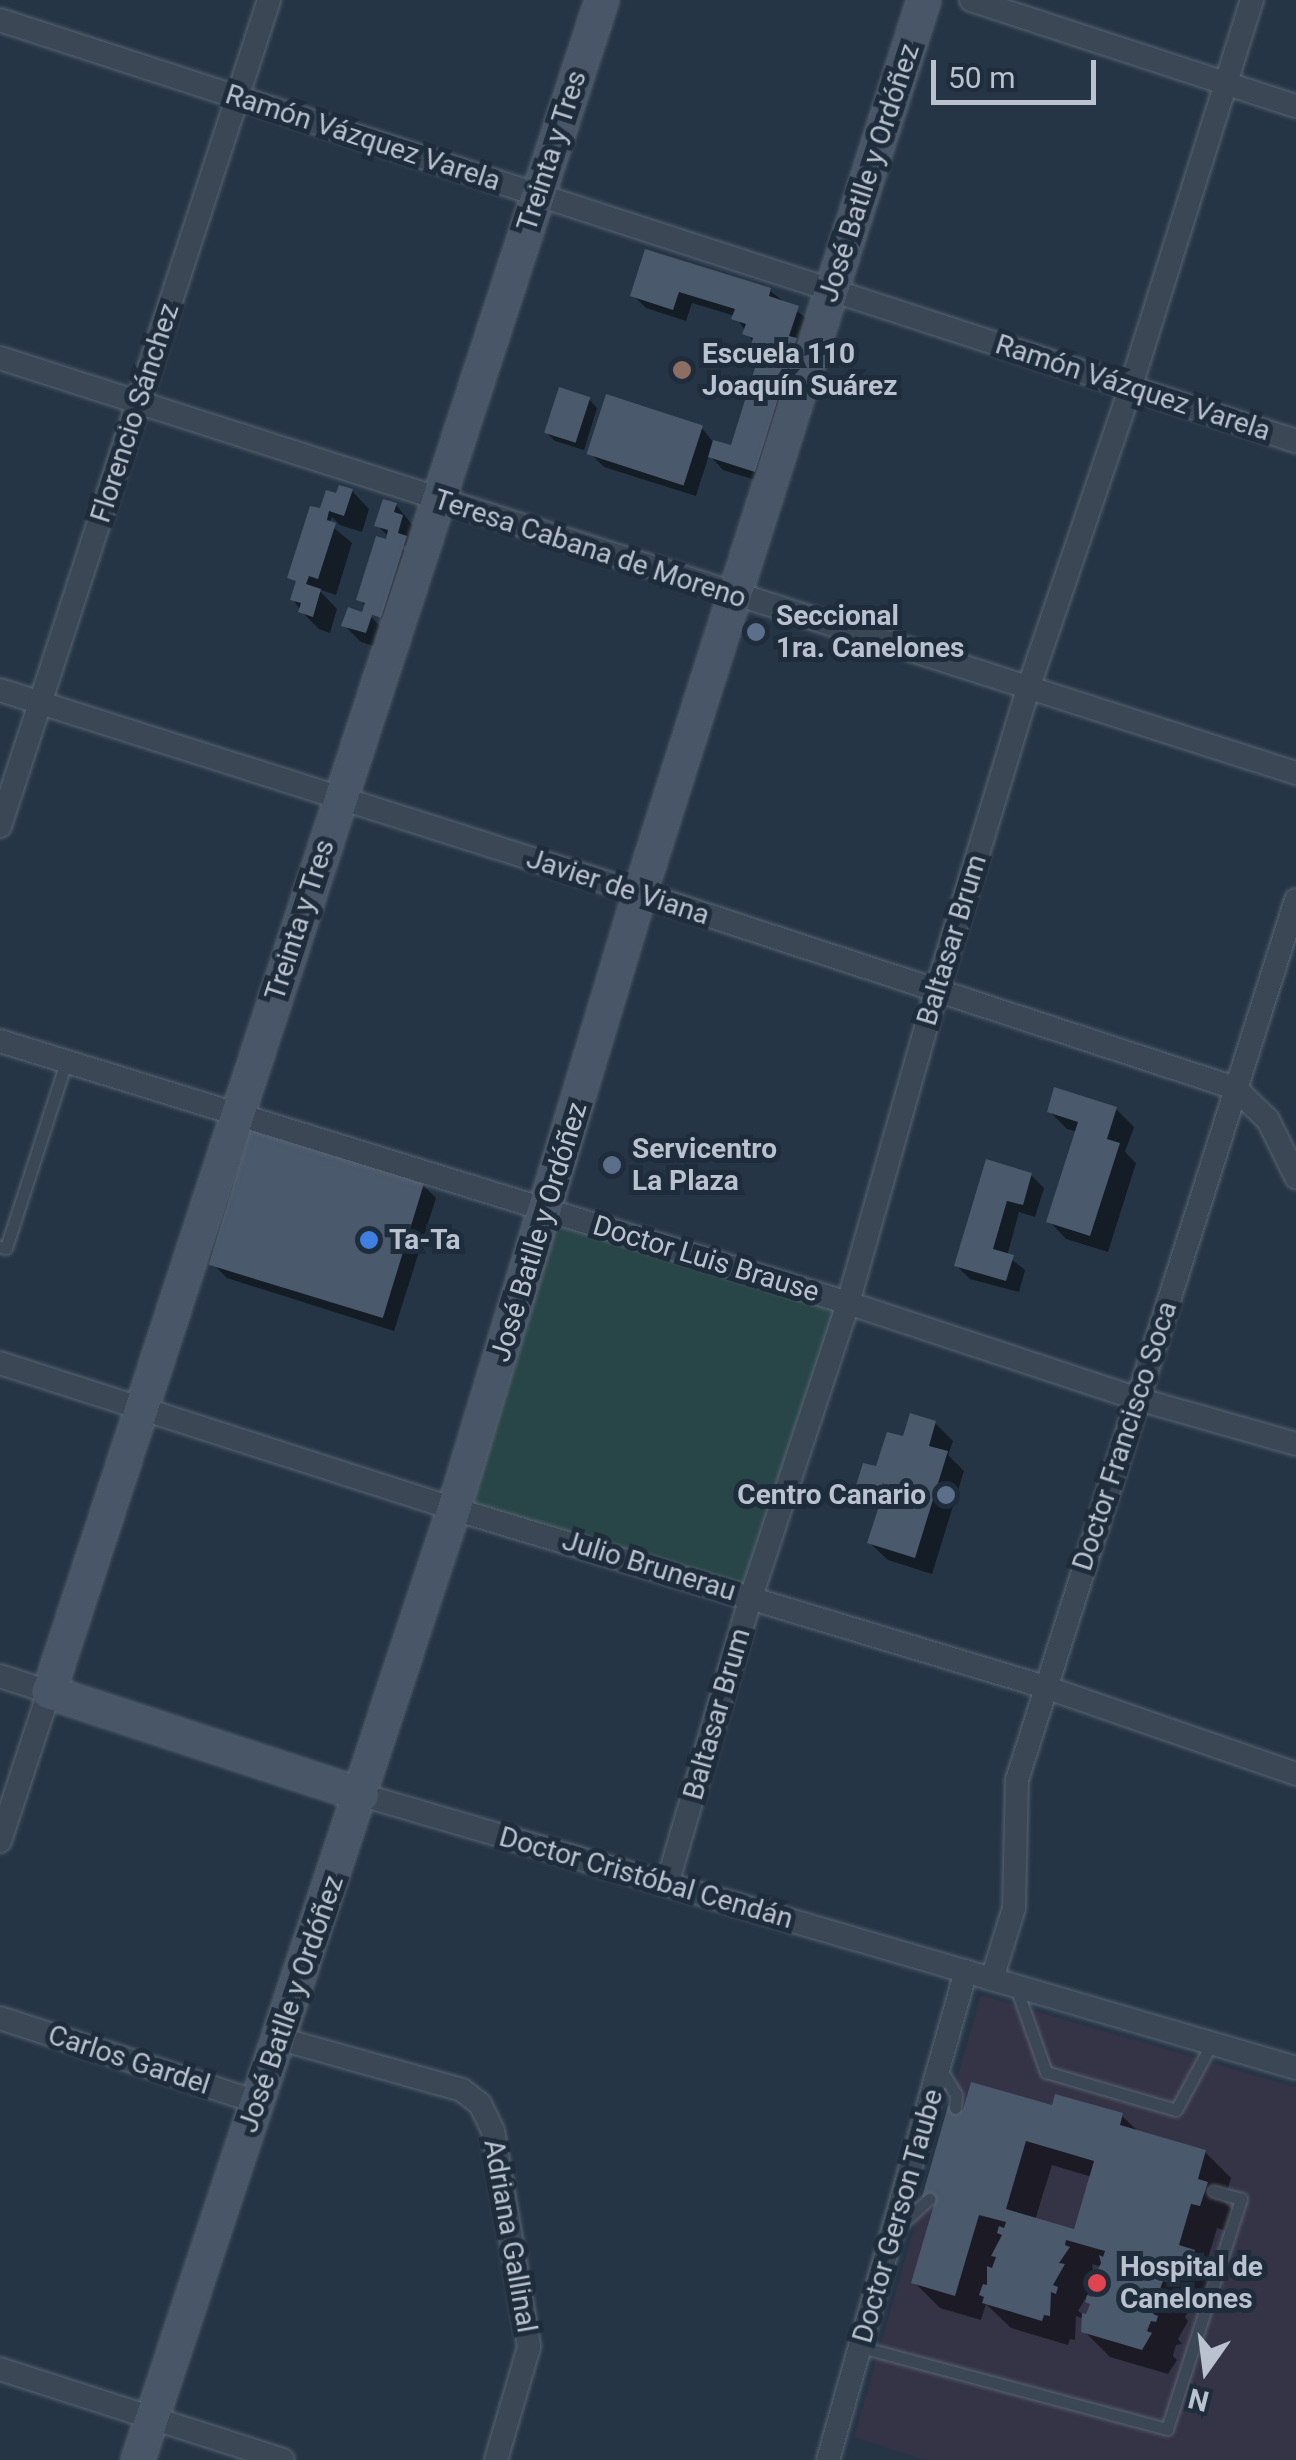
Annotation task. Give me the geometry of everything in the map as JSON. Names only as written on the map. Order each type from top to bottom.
[{"type":"street","name":"Florencio Sánchez","points":[[0,826],[269,0]]},
{"type":"street","name":"Treinta y Tres","points":[[0,1841],[602,0]]},
{"type":"street","name":"José Batlle y Ordóñez","points":[[138,2460],[454,1508],[640,892],[924,0]]},
{"type":"street","points":[[971,0],[1296,106]]},
{"type":"street","name":"Baltasar Brum","points":[[668,1884],[751,1597],[848,1303],[936,992],[1029,686],[1130,389],[1252,0]]},
{"type":"street","name":"Ramón Vázquez Varela","points":[[0,20],[1296,441]]},
{"type":"street","name":"Teresa Cabana de Moreno","points":[[0,358],[1296,773]]},
{"type":"street","name":"Javier de Viana","points":[[0,690],[640,892],[1235,1088]]},
{"type":"street","name":"Doctor Francisco Soca","points":[[992,1979],[1014,1908],[1018,1780],[1044,1686],[1296,900]]},
{"type":"street","name":"Doctor Luis Brause","points":[[0,1041],[848,1303],[1138,1399],[1296,1444]]},
{"type":"street","points":[[1235,1088],[1268,1120],[1296,1177]]},
{"type":"street","name":"Julio Brunerau","points":[[0,1363],[454,1508],[1044,1686],[1296,1774]]},
{"type":"street","name":"Doctor Cristóbal Cendán","points":[[0,1676],[362,1794],[1296,2068]]},
{"type":"street","name":"Doctor Gerson Taube","points":[[828,2460],[966,1971]]},
{"type":"street","name":"Carlos Gardel","points":[[0,2018],[257,2102]]},
{"type":"street","name":"Adriana Gallinal","points":[[277,2038],[462,2090],[480,2104],[493,2132],[529,2348],[496,2460]]},
{"type":"street","points":[[0,2369],[283,2460]]},
{"type":"lane","points":[[3,1248],[66,1062]]},
{"type":"lane","points":[[1015,1986],[1046,2072],[1176,2110],[1212,2044]]},
{"type":"lane","points":[[940,2068],[956,2095],[956,2108]]},
{"type":"lane","points":[[861,2347],[1167,2428],[1241,2199],[1213,2191]]},
{"type":"lane","points":[[896,2228],[928,2199]]},
{"type":"shaded area","name":"Hospital de Canelones","points":[[981,1995],[1296,2087],[1296,2460],[925,2460],[854,2437]]},
{"type":"green space","points":[[554,1221],[835,1307],[749,1588],[468,1502]]},
{"type":"building","points":[[645,249],[771,288],[769,296],[799,306],[789,336],[797,338],[755,472],[708,457],[713,440],[731,445],[759,355],[749,353],[753,338],[742,334],[746,324],[731,319],[735,309],[679,292],[673,310],[630,296]]},
{"type":"building","points":[[559,387],[590,397],[576,443],[544,433]]},
{"type":"building","points":[[606,394],[703,426],[684,485],[587,454]]},
{"type":"building","points":[[339,485],[353,489],[344,516],[329,511],[327,520],[336,523],[318,579],[309,576],[306,584],[321,589],[313,617],[298,612],[301,603],[290,600],[296,581],[287,578],[310,506],[320,508],[326,490],[336,493]]},
{"type":"building","points":[[383,499],[397,503],[394,512],[403,515],[398,533],[407,536],[381,618],[372,615],[366,633],[341,626],[348,607],[362,612],[365,603],[356,600],[376,536],[386,539],[388,530],[374,526]]},
{"type":"building","points":[[1054,1087],[1117,1107],[1107,1139],[1120,1143],[1090,1236],[1046,1222],[1078,1122],[1047,1112]]},
{"type":"building","points":[[250,1130],[424,1183],[383,1318],[209,1265]]},
{"type":"building","points":[[986,1159],[1032,1173],[1023,1205],[1007,1201],[993,1249],[1014,1255],[1006,1281],[954,1266]]},
{"type":"building","points":[[910,1413],[936,1421],[929,1446],[948,1451],[915,1558],[867,1543],[881,1500],[854,1492],[863,1463],[876,1466],[887,1432],[903,1436]]},
{"type":"building","points":[[971,2082],[1052,2105],[1055,2094],[1123,2113],[1120,2125],[1206,2150],[1198,2179],[1208,2182],[1200,2206],[1191,2204],[1179,2245],[1195,2250],[1187,2275],[1166,2269],[1167,2282],[1163,2281],[1159,2292],[1164,2293],[1153,2314],[1158,2316],[1156,2322],[1151,2321],[1147,2331],[1152,2333],[1142,2350],[1081,2332],[1082,2313],[1086,2314],[1090,2304],[1085,2302],[1087,2295],[1092,2297],[1095,2286],[1091,2285],[1101,2263],[1099,2255],[1103,2257],[1105,2251],[1066,2240],[1065,2245],[1070,2247],[1059,2263],[1065,2264],[1053,2285],[1058,2287],[1056,2294],[1051,2292],[1050,2316],[1044,2315],[1042,2321],[982,2303],[984,2297],[979,2295],[983,2284],[987,2285],[987,2266],[992,2268],[996,2257],[991,2256],[1002,2235],[997,2233],[999,2226],[1004,2228],[1006,2222],[979,2215],[955,2296],[911,2283],[935,2201],[922,2197],[948,2106],[963,2110]],"holes":[[[1026,2141],[1094,2161],[1074,2229],[1006,2209]]]},
{"type":"place","name":"Escuela 110 Joaquín Suárez","points":[[682,370]]},
{"type":"place","name":"Seccional 1ra. Canelones","points":[[756,632]]},
{"type":"place","name":"Servicentro La Plaza","points":[[612,1165]]},
{"type":"place","name":"Ta-Ta","points":[[369,1240]]},
{"type":"place","name":"Centro Canario","points":[[946,1495]]},
{"type":"place","name":"Hospital de Canelones","points":[[1097,2283]]}]
